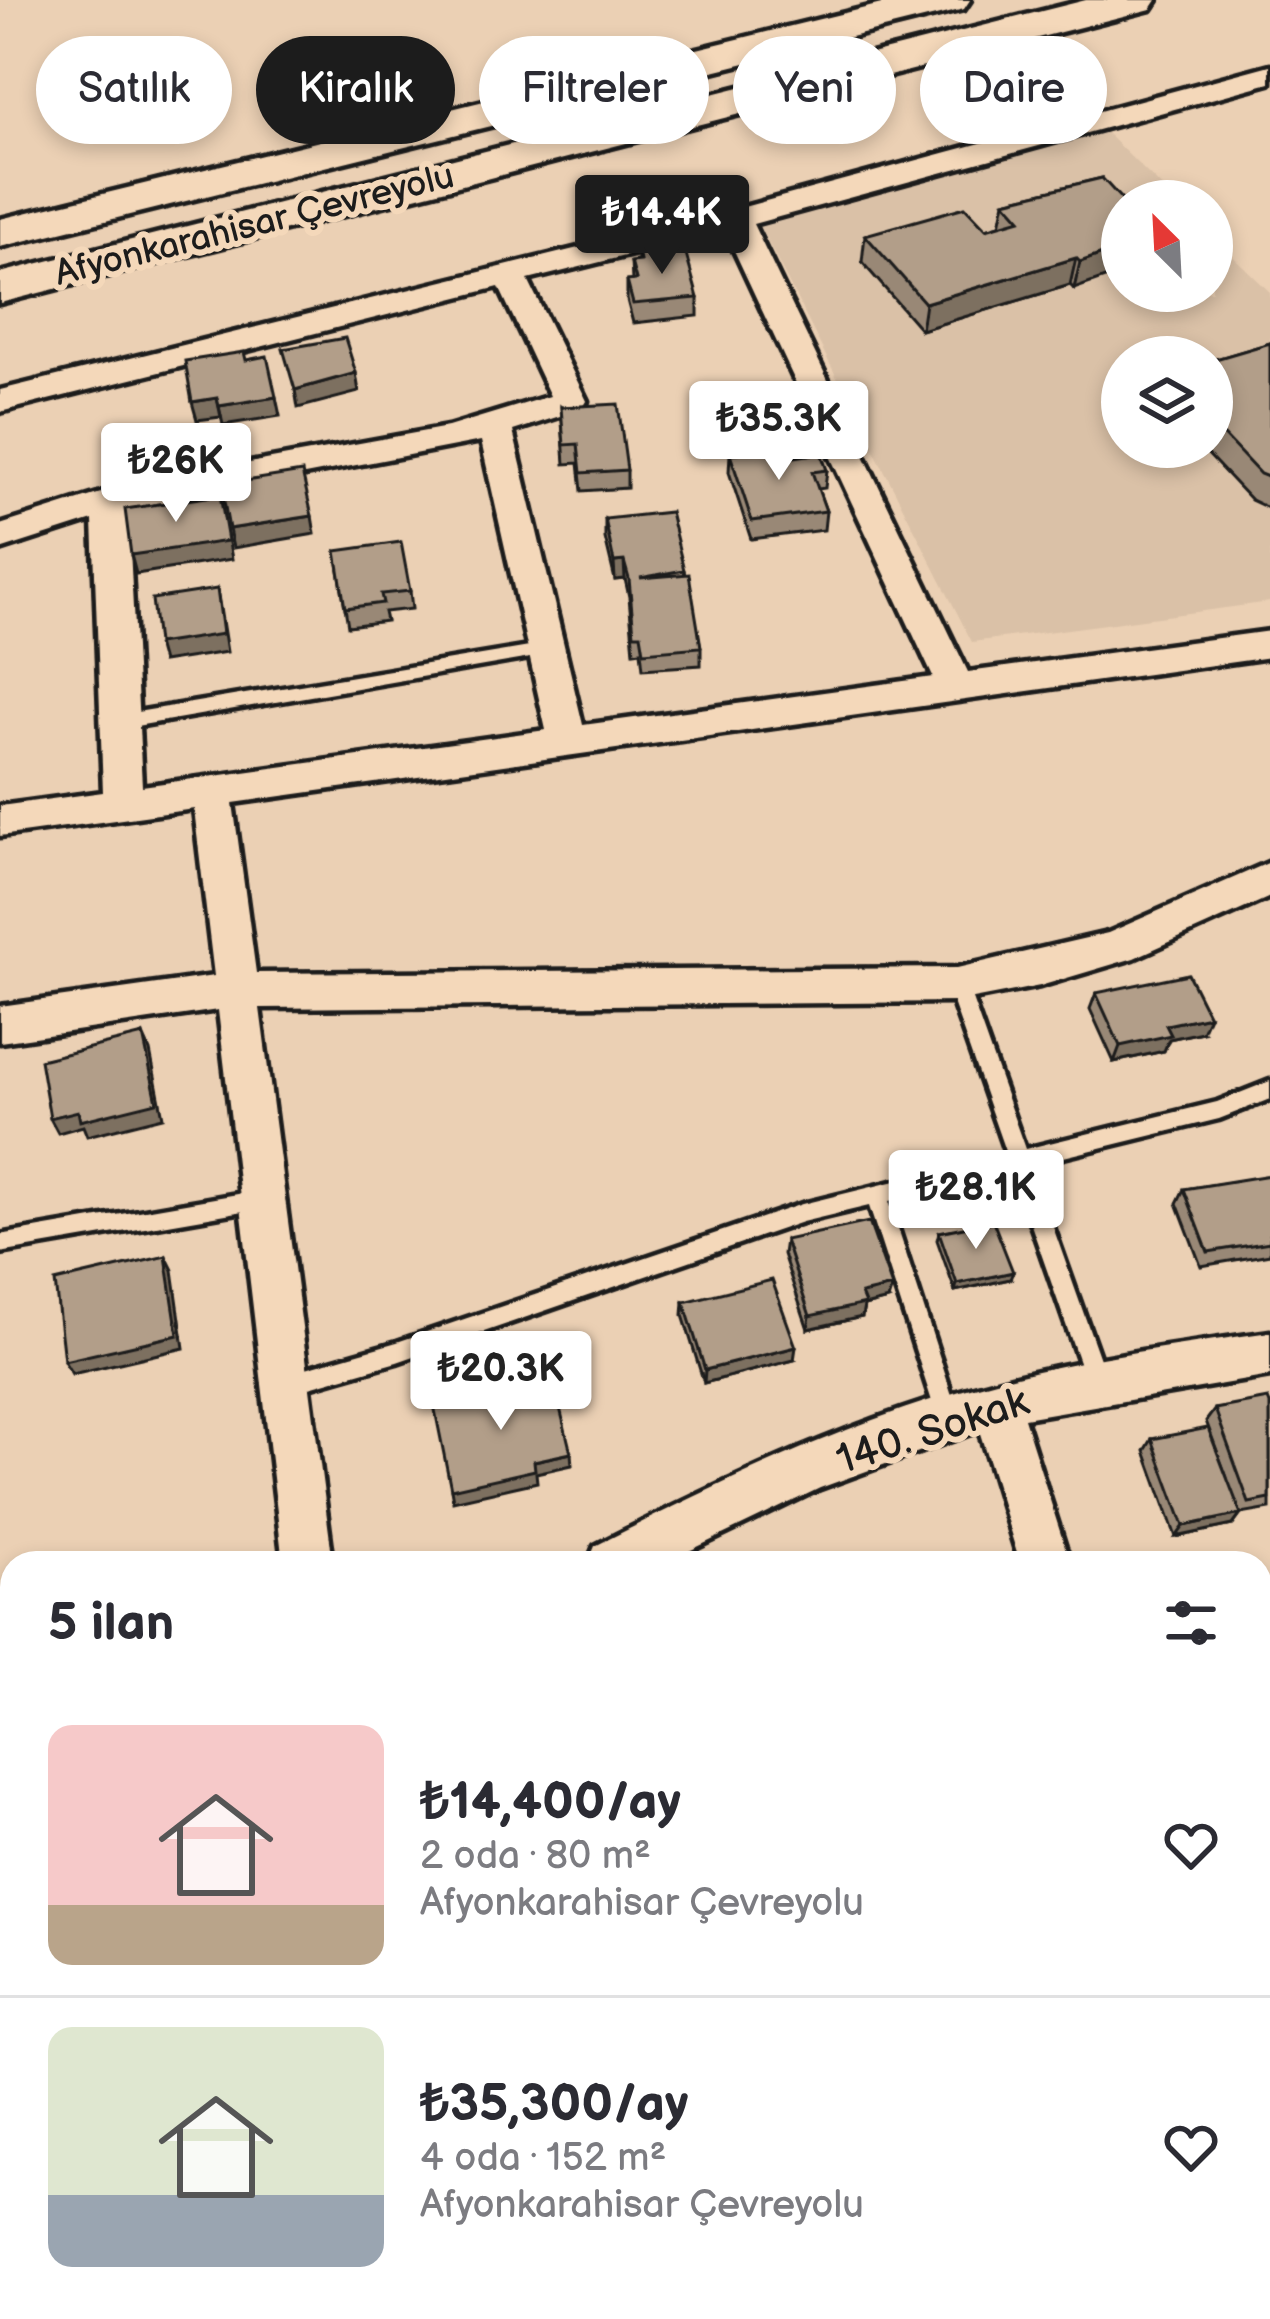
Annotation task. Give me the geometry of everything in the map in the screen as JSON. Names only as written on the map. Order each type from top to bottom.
[{"type":"highway","name":"Afyonkarahisar Çevreyolu","points":[[0,233],[949,0]]},
{"type":"highway","name":"Afyonkarahisar Çevreyolu","points":[[0,288],[1131,1]]},
{"type":"street","points":[[0,401],[735,219],[1270,74]]},
{"type":"street","points":[[735,219],[957,688]]},
{"type":"street","points":[[0,538],[110,502],[495,428],[570,401],[509,274]]},
{"type":"street","points":[[495,428],[568,743]]},
{"type":"street","points":[[110,502],[123,805]]},
{"type":"street","points":[[0,821],[1270,644]]},
{"type":"street","points":[[212,792],[306,1551]]},
{"type":"street","points":[[0,1024],[234,990],[399,994],[957,985],[1052,969],[1144,941],[1270,878]]},
{"type":"street","name":"140. Sokak","points":[[636,1551],[755,1490],[972,1412],[1096,1379],[1270,1354]]},
{"type":"street","points":[[972,1412],[1040,1551]]},
{"type":"lane","points":[[119,722],[547,650]]},
{"type":"lane","points":[[957,985],[1096,1379]]},
{"type":"lane","points":[[285,1384],[802,1214],[1219,1110],[1270,1090]]},
{"type":"lane","points":[[878,1196],[972,1412]]},
{"type":"lane","points":[[0,1244],[261,1199]]},
{"type":"shaded area","points":[[1107,134],[1154,180],[1101,180],[1101,312],[1233,312],[1233,256],[1270,292],[1270,602],[972,642],[757,221],[1042,144],[1107,144]]},
{"type":"building","points":[[1102,178],[1101,254],[925,303],[865,235],[965,207],[986,229],[1021,219],[1005,201]]},
{"type":"building","points":[[684,247],[698,298],[633,304],[627,281],[636,280],[631,262],[640,261],[638,251]]},
{"type":"building","points":[[345,338],[356,373],[295,390],[283,349]]},
{"type":"building","points":[[1270,343],[1270,478],[1260,474],[1233,445],[1233,354]]},
{"type":"building","points":[[244,352],[246,360],[267,356],[276,397],[219,406],[217,398],[192,402],[185,361]]},
{"type":"building","points":[[618,404],[627,470],[581,473],[578,444],[564,445],[561,407]]},
{"type":"building","points":[[791,446],[794,457],[821,453],[827,470],[812,472],[826,511],[752,521],[730,454]]},
{"type":"building","points":[[302,472],[312,516],[229,529],[221,485]]},
{"type":"building","points":[[220,495],[228,541],[131,555],[125,509]]},
{"type":"building","points":[[670,512],[684,570],[640,578],[689,574],[701,647],[644,652],[641,634],[634,634],[624,561],[614,562],[605,519]]},
{"type":"building","points":[[401,542],[410,591],[381,594],[383,603],[345,608],[336,551]]},
{"type":"building","points":[[217,589],[223,634],[157,644],[152,599]]},
{"type":"building","points":[[1188,974],[1209,1016],[1166,1025],[1171,1035],[1120,1046],[1096,993]]},
{"type":"building","points":[[143,1035],[157,1102],[80,1121],[78,1111],[50,1118],[40,1060]]},
{"type":"building","points":[[1270,1175],[1270,1242],[1208,1252],[1184,1189]]},
{"type":"building","points":[[993,1221],[1013,1272],[957,1284],[939,1232]]},
{"type":"building","points":[[869,1222],[892,1287],[861,1294],[865,1304],[810,1316],[785,1240]]},
{"type":"building","points":[[166,1256],[178,1335],[64,1361],[55,1282]]},
{"type":"building","points":[[772,1280],[796,1347],[705,1370],[684,1302]]},
{"type":"building","points":[[553,1379],[571,1453],[534,1461],[535,1470],[451,1489],[434,1405]]},
{"type":"building","points":[[1268,1399],[1270,1499],[1249,1503],[1215,1409]]},
{"type":"building","points":[[1208,1428],[1241,1514],[1184,1526],[1152,1439]]}]
